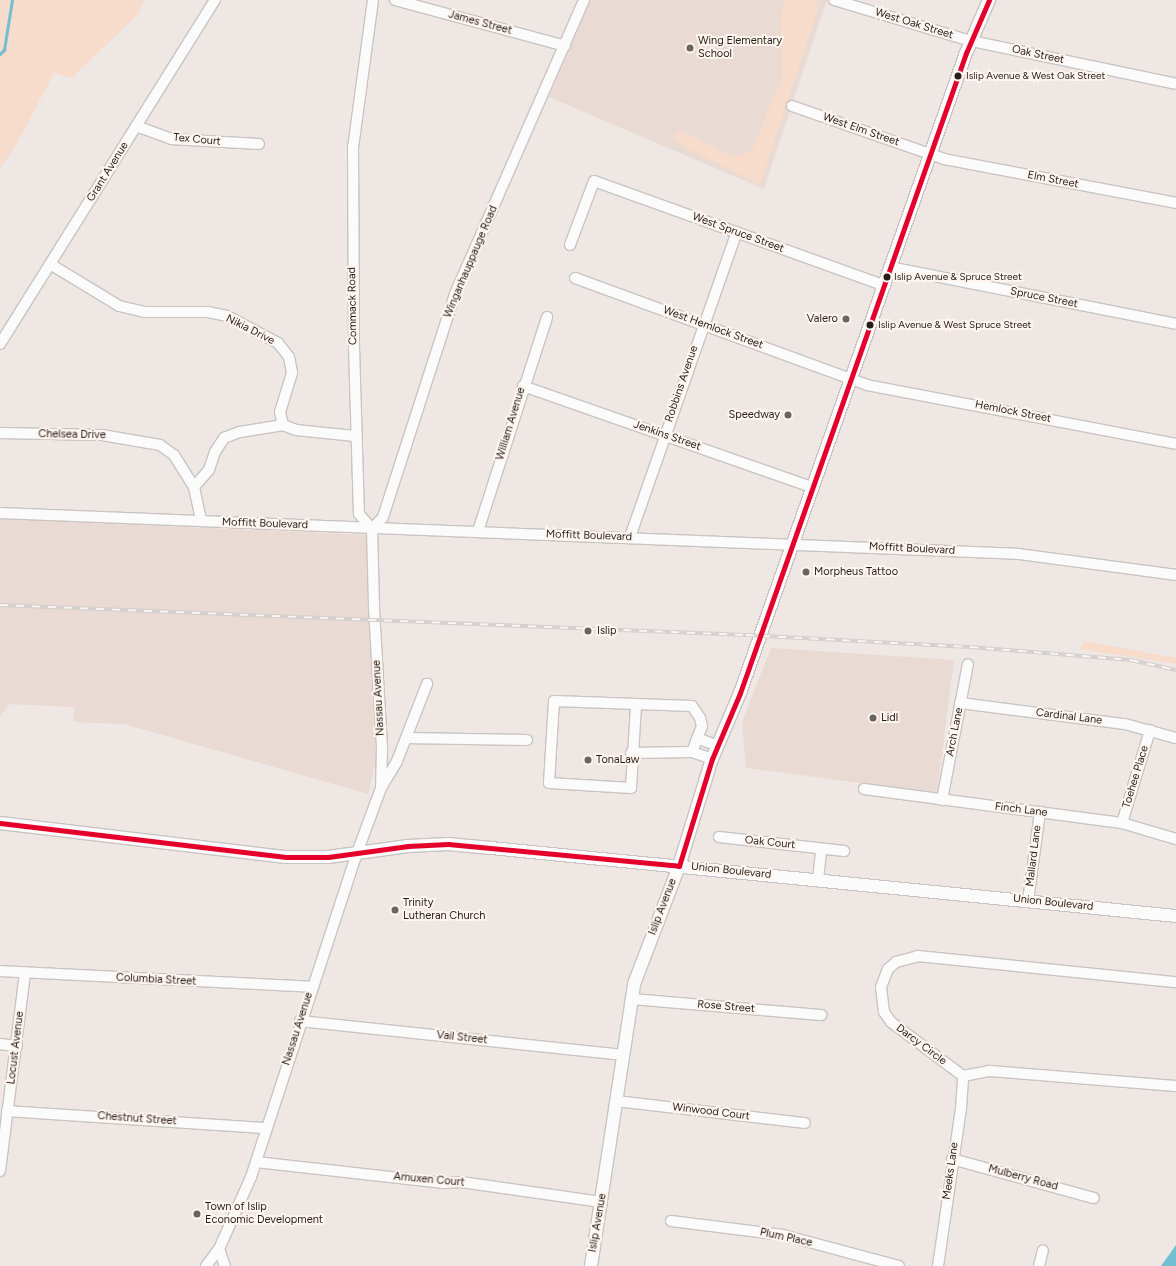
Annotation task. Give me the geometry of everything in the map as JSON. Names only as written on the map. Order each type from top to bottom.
[{"type":"main road","name":"Islip Avenue","points":[[971,42],[981,0]]},
{"type":"main road","name":"Islip Avenue","points":[[591,1266],[602,1202],[634,984],[679,866],[712,759],[740,693],[889,268],[971,42],[988,0]]},
{"type":"main road","name":"Union Boulevard","points":[[0,823],[286,857],[328,857],[408,846],[448,844],[1176,916]]},
{"type":"street","name":"Grant Avenue","points":[[0,344],[215,0]]},
{"type":"street","name":"Commack Road","points":[[372,529],[359,514],[355,436],[353,146],[373,0]]},
{"type":"street","name":"James Street","points":[[396,0],[565,46]]},
{"type":"street","name":"Winganhauppauge Road","points":[[372,529],[383,518],[455,294],[584,0]]},
{"type":"street","name":"West Oak Street","points":[[834,0],[971,42]]},
{"type":"street","name":"Oak Street","points":[[971,42],[1176,84]]},
{"type":"street","name":"West Elm Street","points":[[792,106],[930,154]]},
{"type":"street","name":"Tex Court","points":[[136,126],[171,139],[259,144]]},
{"type":"street","name":"Elm Street","points":[[930,154],[944,159],[1176,203]]},
{"type":"street","name":"West Spruce Street","points":[[570,245],[594,181],[883,285]]},
{"type":"street","name":"Robbins Avenue","points":[[630,537],[664,435],[736,232]]},
{"type":"street","name":"Nikia Drive","points":[[50,264],[119,306],[144,312],[208,312],[227,316],[278,343],[289,357],[292,372],[280,412],[283,425]]},
{"type":"street","name":"Spruce Street","points":[[889,268],[1176,324]]},
{"type":"street","name":"West Hemlock Street","points":[[575,278],[851,378]]},
{"type":"street","name":"William Avenue","points":[[478,531],[523,386],[547,317]]},
{"type":"street","name":"Hemlock Street","points":[[851,378],[867,385],[1176,444]]},
{"type":"street","name":"Jenkins Street","points":[[523,386],[812,487]]},
{"type":"street","points":[[194,487],[209,470],[215,452],[224,438],[240,432],[283,425],[296,430],[355,436]]},
{"type":"street","name":"Chelsea Drive","points":[[0,433],[102,435],[160,445],[174,455],[194,487],[201,521]]},
{"type":"street","name":"Moffitt Boulevard","points":[[0,513],[372,529],[478,531],[793,543],[1019,554],[1176,575]]},
{"type":"street","name":"Nassau Avenue","points":[[372,529],[374,608],[382,748],[381,788]]},
{"type":"street","name":"Arch Lane","points":[[942,800],[968,664]]},
{"type":"street","name":"Nassau Avenue","points":[[206,1266],[219,1249],[256,1162],[300,1021],[357,853],[381,788],[400,752],[427,684]]},
{"type":"street","points":[[636,706],[631,753],[631,788],[549,783],[554,701],[636,706],[692,706],[700,718],[702,726],[692,752]]},
{"type":"street","name":"Cardinal Lane","points":[[960,703],[1125,724],[1176,738]]},
{"type":"street","name":"Toehee Place","points":[[1122,823],[1150,730]]},
{"type":"street","points":[[406,738],[527,740]]},
{"type":"street","points":[[697,738],[718,746]]},
{"type":"street","points":[[382,748],[400,752]]},
{"type":"street","points":[[631,753],[692,752],[712,759]]},
{"type":"street","name":"Finch Lane","points":[[864,789],[1122,823],[1176,839]]},
{"type":"street","name":"Mallard Lane","points":[[1028,901],[1040,812]]},
{"type":"street","name":"Oak Court","points":[[719,837],[844,851]]},
{"type":"street","points":[[818,880],[821,848]]},
{"type":"street","name":"Darcy Circle","points":[[963,1076],[891,1022],[884,1012],[881,987],[888,969],[896,962],[918,956],[1176,982]]},
{"type":"street","name":"Columbia Street","points":[[0,971],[312,987]]},
{"type":"street","name":"Locust Avenue","points":[[0,1171],[17,1046],[25,973]]},
{"type":"street","name":"Rose Street","points":[[631,999],[821,1015]]},
{"type":"street","name":"Vail Street","points":[[300,1021],[623,1055]]},
{"type":"street","points":[[0,1044],[17,1046]]},
{"type":"street","points":[[963,1076],[990,1071],[1176,1086]]},
{"type":"street","name":"Meeks Lane","points":[[938,1266],[952,1159],[961,1108],[963,1076]]},
{"type":"street","name":"Winwood Court","points":[[617,1102],[805,1123]]},
{"type":"street","name":"Chestnut Street","points":[[8,1111],[266,1128]]},
{"type":"street","name":"Mulberry Road","points":[[952,1159],[1094,1198]]},
{"type":"street","name":"Amuxen Court","points":[[256,1162],[444,1183],[461,1182],[602,1202]]},
{"type":"street","name":"Plum Place","points":[[671,1221],[783,1235],[899,1266]]},
{"type":"street","points":[[219,1249],[225,1266]]},
{"type":"street","points":[[1039,1266],[1043,1250]]},
{"type":"shaded area","points":[[0,0],[144,0],[139,13],[72,78],[54,73],[15,147],[0,168]]},
{"type":"shaded area","name":"Wing Elementary School","points":[[591,0],[827,0],[764,189],[549,97]]},
{"type":"shaded area","points":[[785,0],[813,0],[819,6],[760,185],[687,148],[673,137],[678,131],[692,135],[728,155],[736,156],[752,150],[782,76],[781,15]]},
{"type":"shaded area","points":[[0,519],[367,535],[377,756],[368,794],[124,724],[73,722],[74,707],[10,704],[0,716]]},
{"type":"shaded area","points":[[1084,641],[1176,658],[1176,664],[1080,649]]},
{"type":"shaded area","points":[[771,648],[954,660],[937,793],[746,768],[742,722]]},
{"type":"water","points":[[1176,1245],[1176,1266],[1161,1266]]},
{"type":"waterway","points":[[0,54],[4,50],[12,0]]},
{"type":"railway","points":[[0,605],[746,635],[970,647],[1131,660],[1176,670]]},
{"type":"transit line","points":[[679,866],[712,759],[740,693],[966,53],[989,0]]},
{"type":"transit line","points":[[0,823],[286,857],[328,857],[408,846],[448,844],[679,866]]},
{"type":"place","name":"Wing Elementary School","points":[[690,48]]},
{"type":"place","name":"Islip Avenue & West Oak Street","points":[[958,76]]},
{"type":"place","name":"Islip Avenue & Spruce Street","points":[[887,277]]},
{"type":"place","name":"Valero","points":[[846,319]]},
{"type":"place","name":"Islip Avenue & West Spruce Street","points":[[870,325]]},
{"type":"place","name":"Speedway","points":[[788,415]]},
{"type":"place","name":"Morpheus Tattoo","points":[[806,572]]},
{"type":"place","name":"Islip","points":[[588,631]]},
{"type":"place","name":"Lidl","points":[[873,718]]},
{"type":"place","name":"TonaLaw","points":[[588,760]]},
{"type":"place","name":"Trinity Lutheran Church","points":[[395,910]]},
{"type":"place","name":"Town of Islip Economic Development","points":[[197,1214]]}]
